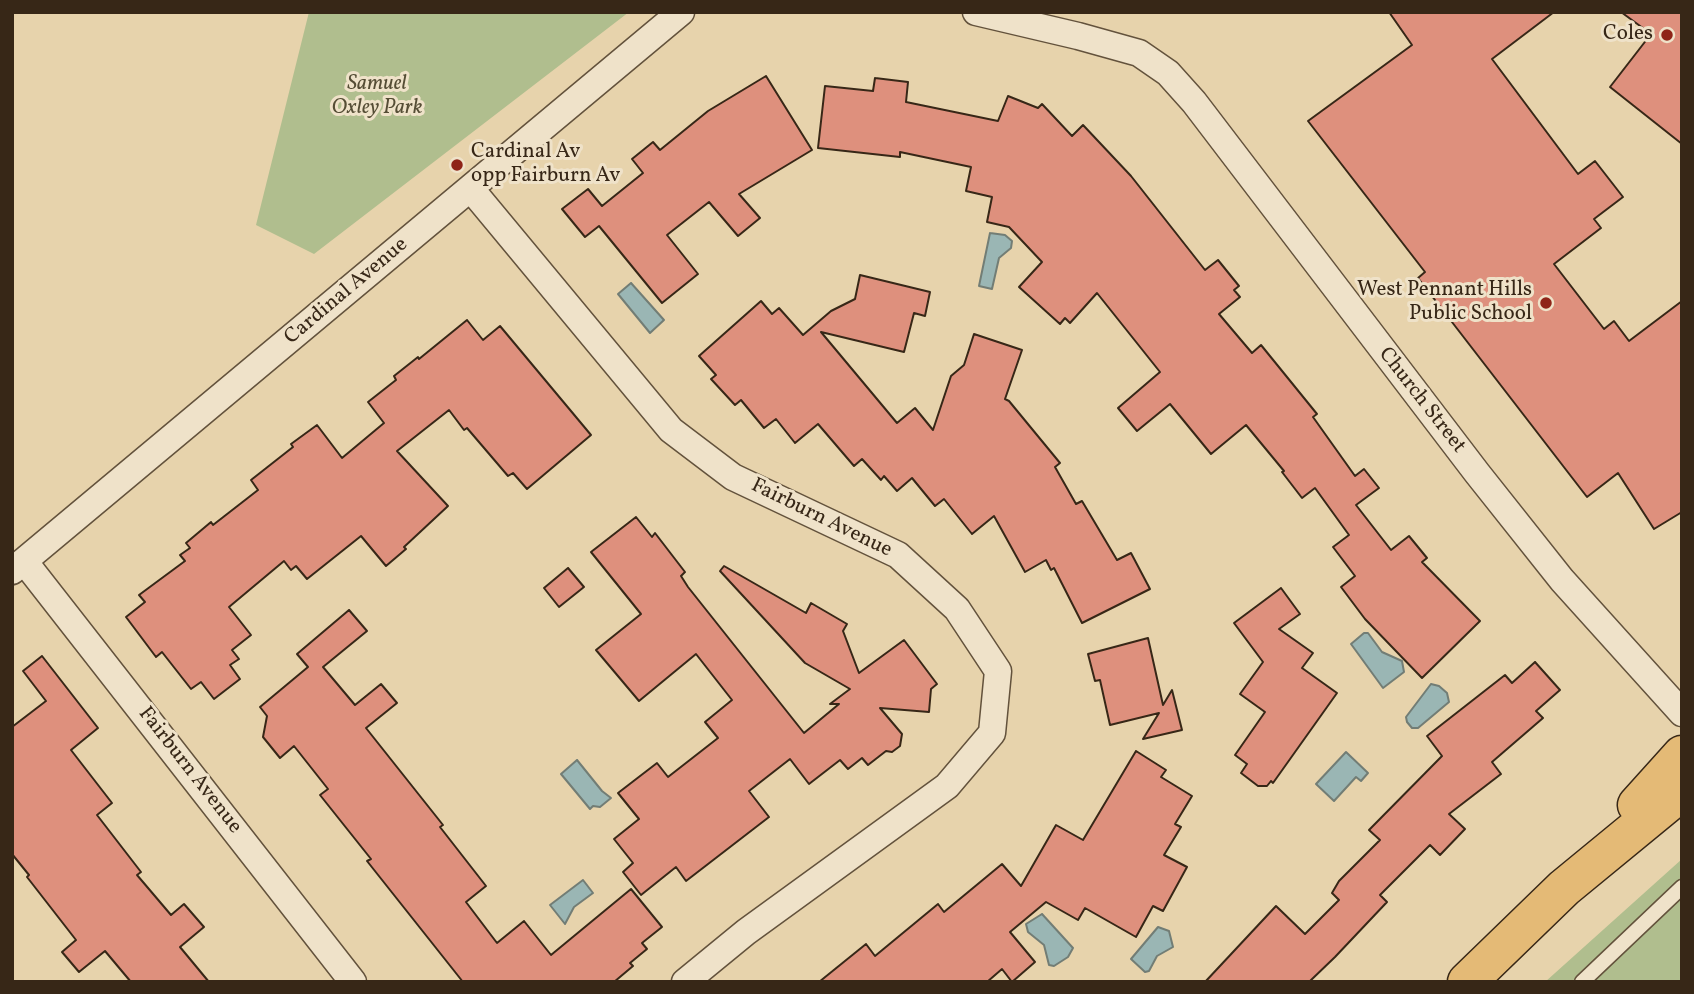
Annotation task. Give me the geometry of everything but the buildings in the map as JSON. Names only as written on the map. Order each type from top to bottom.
[{"type":"main road","points":[[1467,982],[1564,888],[1682,755]]},
{"type":"main road","points":[[1564,888],[1682,792]]},
{"type":"street","name":"Cardinal Avenue","points":[[18,566],[681,12]]},
{"type":"street","name":"Church Street","points":[[976,12],[1139,53],[1168,73],[1194,102],[1451,439],[1554,569],[1682,713]]},
{"type":"street","name":"Fairburn Avenue","points":[[471,189],[671,430],[733,477],[898,555],[957,609],[998,671],[992,733],[947,786],[746,932],[685,982]]},
{"type":"street","name":"Fairburn Avenue","points":[[18,566],[354,982]]},
{"type":"lane","points":[[1582,982],[1682,887]]},
{"type":"green space","name":"Samuel Oxley Park","points":[[309,12],[629,12],[314,254],[256,225]]},
{"type":"green space","points":[[1682,859],[1682,982],[1545,982]]},
{"type":"water","points":[[990,233],[1005,235],[1012,241],[1011,248],[999,258],[992,289],[979,286]]},
{"type":"water","points":[[631,283],[664,320],[650,333],[618,294]]},
{"type":"water","points":[[1364,633],[1368,633],[1382,652],[1402,661],[1404,672],[1383,688],[1351,644]]},
{"type":"water","points":[[1431,684],[1439,686],[1447,693],[1449,702],[1418,728],[1412,728],[1406,717]]},
{"type":"water","points":[[1346,752],[1368,773],[1361,781],[1356,777],[1334,801],[1316,784]]},
{"type":"water","points":[[577,760],[611,798],[600,807],[593,806],[590,809],[561,774]]},
{"type":"water","points":[[583,880],[593,893],[574,907],[565,924],[550,905]]},
{"type":"water","points":[[1042,914],[1073,948],[1068,957],[1054,966],[1049,965],[1044,945],[1028,932],[1026,924]]},
{"type":"water","points":[[1158,927],[1169,931],[1173,947],[1157,956],[1149,971],[1145,972],[1131,959]]},
{"type":"place","name":"Coles","points":[[1667,35]]},
{"type":"place","name":"Cardinal Av opp Fairburn Av","points":[[457,165]]},
{"type":"place","name":"West Pennant Hills Public School","points":[[1546,303]]}]
